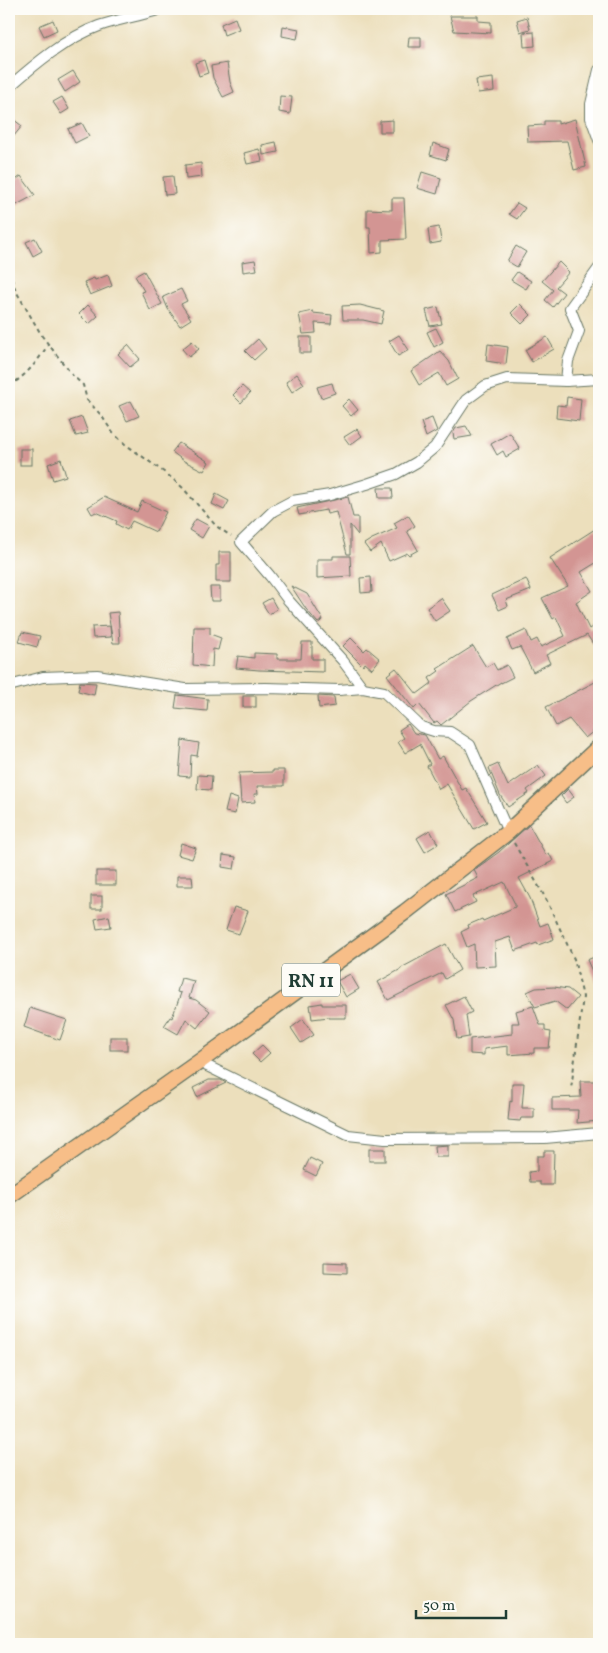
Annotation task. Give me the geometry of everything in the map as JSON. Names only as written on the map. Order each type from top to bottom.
[{"type":"main road","name":"RN 11","points":[[9,1196],[199,1062],[405,912],[508,832],[599,747]]},
{"type":"street","points":[[9,87],[56,50],[83,34],[98,27],[160,9]]},
{"type":"street","points":[[599,70],[591,104],[591,118],[599,140]]},
{"type":"street","points":[[566,380],[568,362],[579,332],[570,308],[599,268]]},
{"type":"street","points":[[364,688],[343,660],[288,600],[242,542],[273,512],[292,501],[330,495],[367,484],[396,474],[417,462],[434,447],[466,400],[485,386],[507,379],[599,379]]},
{"type":"street","points":[[9,686],[43,677],[97,675],[185,689],[266,688],[339,690],[364,688],[384,692],[421,727],[434,731],[450,732],[470,745],[508,832]]},
{"type":"street","points":[[199,1062],[348,1134],[394,1139],[545,1138],[599,1133]]},
{"type":"path","points":[[9,271],[16,291],[48,345],[73,376],[83,385],[87,400],[101,414],[113,433],[178,484],[216,526],[242,542]]},
{"type":"path","points":[[9,386],[22,378],[32,368],[48,345]]},
{"type":"path","points":[[508,832],[546,899],[574,959],[582,997],[571,1089]]},
{"type":"building","points":[[450,16],[478,16],[478,21],[491,22],[491,33],[454,31]]},
{"type":"building","points":[[527,17],[530,29],[520,32],[517,20]]},
{"type":"building","points":[[235,18],[239,29],[224,35],[221,24]]},
{"type":"building","points":[[53,20],[57,30],[44,36],[39,26]]},
{"type":"building","points":[[283,26],[299,29],[297,39],[282,36]]},
{"type":"building","points":[[534,32],[535,46],[524,47],[523,33]]},
{"type":"building","points":[[409,37],[421,37],[421,47],[408,47]]},
{"type":"building","points":[[204,60],[208,73],[199,76],[195,63]]},
{"type":"building","points":[[227,63],[230,82],[234,92],[223,97],[213,78],[211,66]]},
{"type":"building","points":[[73,71],[80,82],[65,92],[58,80]]},
{"type":"building","points":[[493,78],[494,91],[478,93],[476,80]]},
{"type":"building","points":[[280,96],[292,97],[290,114],[279,112]]},
{"type":"building","points":[[62,97],[69,109],[61,114],[53,102]]},
{"type":"building","points":[[13,119],[22,126],[9,142],[9,124]]},
{"type":"building","points":[[575,119],[586,167],[574,170],[567,141],[528,142],[527,126],[544,125],[544,121],[558,121],[558,124]]},
{"type":"building","points":[[393,120],[393,132],[380,132],[380,121]]},
{"type":"building","points":[[82,123],[89,136],[75,143],[68,129]]},
{"type":"building","points":[[276,142],[278,152],[263,155],[262,145]]},
{"type":"building","points":[[433,143],[449,149],[446,160],[430,155]]},
{"type":"building","points":[[259,149],[262,161],[247,164],[244,153]]},
{"type":"building","points":[[201,163],[202,177],[186,179],[185,165]]},
{"type":"building","points":[[422,172],[441,178],[437,194],[417,188]]},
{"type":"building","points":[[21,176],[35,195],[9,209],[9,185]]},
{"type":"building","points":[[173,176],[175,194],[165,195],[163,177]]},
{"type":"building","points":[[392,198],[404,198],[406,239],[382,240],[382,252],[371,253],[370,227],[367,227],[367,209],[392,210]]},
{"type":"building","points":[[517,203],[525,208],[517,219],[509,214]]},
{"type":"building","points":[[439,227],[441,242],[430,244],[428,229]]},
{"type":"building","points":[[35,238],[42,251],[33,256],[26,242]]},
{"type":"building","points":[[516,246],[526,252],[517,267],[507,261]]},
{"type":"building","points":[[255,260],[257,270],[243,272],[242,262]]},
{"type":"building","points":[[559,262],[569,272],[556,287],[564,293],[553,307],[545,300],[553,290],[542,281]]},
{"type":"building","points":[[144,271],[162,304],[150,310],[141,292],[144,291],[135,276]]},
{"type":"building","points":[[517,272],[531,281],[526,289],[511,280]]},
{"type":"building","points":[[108,275],[112,286],[90,295],[84,282]]},
{"type":"building","points":[[181,289],[187,301],[181,304],[191,319],[180,326],[168,309],[163,297]]},
{"type":"building","points":[[520,304],[531,315],[522,324],[511,313]]},
{"type":"building","points":[[88,305],[98,316],[89,324],[79,314]]},
{"type":"building","points":[[360,305],[384,311],[381,324],[363,320],[343,320],[342,306]]},
{"type":"building","points":[[438,307],[442,324],[430,326],[426,310]]},
{"type":"building","points":[[313,311],[313,313],[332,315],[331,324],[315,323],[316,333],[303,334],[299,314]]},
{"type":"building","points":[[436,328],[443,342],[434,347],[427,332]]},
{"type":"building","points":[[399,335],[409,350],[398,356],[389,341]]},
{"type":"building","points":[[300,337],[311,337],[311,353],[300,353]]},
{"type":"building","points":[[547,337],[554,349],[532,362],[525,350]]},
{"type":"building","points":[[258,339],[266,349],[254,360],[245,351]]},
{"type":"building","points":[[192,341],[199,349],[189,357],[182,349]]},
{"type":"building","points":[[488,344],[508,347],[506,364],[486,361]]},
{"type":"building","points":[[128,345],[140,359],[130,367],[118,354]]},
{"type":"building","points":[[440,351],[449,361],[458,379],[446,386],[439,373],[419,385],[411,371]]},
{"type":"building","points":[[297,374],[304,384],[292,392],[286,382]]},
{"type":"building","points":[[332,383],[335,393],[321,398],[317,387]]},
{"type":"building","points":[[242,386],[250,393],[241,403],[233,395]]},
{"type":"building","points":[[567,397],[581,399],[579,421],[556,418],[557,405],[566,406]]},
{"type":"building","points":[[349,399],[358,410],[351,416],[342,406]]},
{"type":"building","points":[[131,401],[139,416],[127,421],[119,406]]},
{"type":"building","points":[[82,417],[88,433],[76,436],[70,421]]},
{"type":"building","points":[[432,418],[437,431],[426,437],[421,422]]},
{"type":"building","points":[[466,426],[472,436],[454,439],[453,433],[456,428]]},
{"type":"building","points":[[357,429],[362,436],[350,445],[344,437]]},
{"type":"building","points":[[510,433],[520,449],[506,457],[503,451],[497,455],[491,444]]},
{"type":"building","points":[[179,443],[209,462],[204,471],[184,461],[172,452]]},
{"type":"building","points":[[20,449],[32,449],[32,465],[20,465]]},
{"type":"building","points":[[61,459],[66,476],[53,480],[48,464]]},
{"type":"building","points":[[378,488],[392,488],[393,498],[379,498]]},
{"type":"building","points":[[216,494],[229,501],[224,510],[212,504]]},
{"type":"building","points":[[104,497],[137,512],[142,501],[166,512],[156,532],[132,521],[127,530],[116,524],[117,521],[96,512],[92,514],[88,507]]},
{"type":"building","points":[[348,497],[353,517],[358,517],[358,535],[350,525],[350,554],[347,554],[336,512],[327,514],[326,510],[299,515],[297,508]]},
{"type":"building","points":[[408,515],[415,526],[407,531],[418,550],[389,561],[381,544],[370,552],[364,544],[397,528],[394,523]]},
{"type":"building","points":[[196,519],[209,526],[202,538],[189,530]]},
{"type":"building","points":[[595,529],[599,535],[599,561],[581,572],[592,591],[576,602],[589,629],[599,622],[599,653],[587,635],[546,655],[550,663],[533,672],[520,647],[512,650],[507,639],[526,630],[531,642],[537,639],[541,647],[565,636],[556,617],[553,619],[542,598],[568,586],[550,558]]},
{"type":"building","points":[[219,552],[231,552],[231,582],[216,582],[216,565],[219,565]]},
{"type":"building","points":[[333,556],[350,556],[351,576],[317,578],[317,559],[333,559]]},
{"type":"building","points":[[371,577],[372,592],[361,593],[360,578]]},
{"type":"building","points":[[526,579],[531,590],[506,600],[508,606],[499,610],[492,595]]},
{"type":"building","points":[[291,586],[307,594],[323,620],[318,623]]},
{"type":"building","points":[[210,587],[220,587],[220,601],[211,601]]},
{"type":"building","points":[[271,598],[277,609],[269,614],[262,603]]},
{"type":"building","points":[[441,598],[450,611],[435,621],[427,608]]},
{"type":"building","points":[[118,612],[120,643],[113,643],[108,613]]},
{"type":"building","points":[[110,626],[111,637],[93,638],[92,627]]},
{"type":"building","points":[[194,627],[210,627],[210,634],[221,638],[218,650],[213,649],[212,667],[193,665]]},
{"type":"building","points":[[22,632],[40,636],[37,647],[19,642]]},
{"type":"building","points":[[351,638],[364,651],[367,648],[380,659],[372,669],[365,663],[363,666],[343,646]]},
{"type":"building","points":[[302,642],[312,642],[312,659],[323,659],[323,672],[236,668],[238,656],[254,658],[254,653],[277,654],[277,659],[301,659]]},
{"type":"building","points":[[473,646],[486,667],[493,663],[497,670],[507,665],[513,677],[501,682],[471,701],[441,725],[437,721],[434,723],[419,704],[414,709],[387,675],[396,668],[417,694],[432,683],[429,678],[439,671],[437,669]]},
{"type":"building","points":[[599,680],[599,727],[585,738],[569,719],[556,726],[546,707]]},
{"type":"building","points":[[80,682],[96,683],[94,695],[78,691]]},
{"type":"building","points":[[177,695],[208,699],[207,711],[175,708]]},
{"type":"building","points":[[243,696],[256,696],[256,707],[243,707]]},
{"type":"building","points":[[318,696],[334,697],[335,706],[319,708]]},
{"type":"building","points":[[408,724],[414,733],[425,735],[438,759],[443,756],[462,790],[466,788],[487,822],[474,829],[447,784],[439,789],[427,766],[430,764],[420,744],[405,753],[398,742],[404,738],[399,730]]},
{"type":"building","points":[[182,740],[199,743],[197,756],[191,755],[190,777],[179,776]]},
{"type":"building","points":[[498,764],[508,786],[538,765],[546,776],[527,790],[529,793],[508,807],[500,795],[489,768]]},
{"type":"building","points":[[273,770],[284,770],[284,786],[257,786],[258,794],[254,794],[255,802],[241,803],[239,773],[273,772]]},
{"type":"building","points":[[198,775],[212,776],[211,790],[197,789]]},
{"type":"building","points":[[568,789],[574,797],[566,803],[561,796]]},
{"type":"building","points":[[229,796],[238,799],[235,814],[225,812]]},
{"type":"building","points":[[529,825],[546,855],[549,853],[553,861],[519,878],[530,898],[540,926],[548,923],[554,939],[515,951],[510,937],[495,942],[496,966],[475,967],[474,944],[467,947],[461,932],[469,928],[468,925],[482,919],[483,921],[515,907],[515,904],[504,882],[473,896],[476,902],[455,912],[446,894],[478,878],[474,870],[499,852]]},
{"type":"building","points":[[430,830],[438,844],[425,852],[417,838]]},
{"type":"building","points":[[181,843],[196,848],[192,859],[178,855]]},
{"type":"building","points":[[223,855],[236,857],[234,869],[222,867]]},
{"type":"building","points":[[96,871],[116,871],[116,885],[96,885]]},
{"type":"building","points":[[177,876],[192,876],[193,886],[177,886]]},
{"type":"building","points":[[91,896],[102,896],[102,909],[91,909]]},
{"type":"building","points":[[234,907],[248,911],[239,934],[226,930]]},
{"type":"building","points":[[109,916],[111,927],[97,929],[95,919]]},
{"type":"building","points":[[446,944],[460,970],[445,979],[442,973],[388,1000],[378,982]]},
{"type":"building","points":[[599,955],[599,987],[587,960]]},
{"type":"building","points":[[350,974],[359,989],[346,997],[337,981]]},
{"type":"building","points":[[181,978],[194,981],[189,998],[196,1000],[210,1011],[197,1028],[186,1019],[178,1034],[164,1026],[170,1017],[172,1018],[181,993],[177,992]]},
{"type":"building","points":[[554,987],[568,989],[578,997],[567,1010],[555,1001],[535,1007],[527,992],[536,988]]},
{"type":"building","points":[[464,996],[472,1012],[466,1015],[469,1037],[457,1039],[454,1020],[446,1005]]},
{"type":"building","points":[[322,1003],[322,1005],[346,1005],[346,1018],[312,1019],[310,1005]]},
{"type":"building","points":[[533,1006],[540,1025],[545,1025],[545,1031],[551,1032],[549,1048],[534,1048],[534,1053],[508,1055],[508,1046],[484,1049],[484,1055],[470,1054],[470,1039],[512,1034],[512,1023],[519,1023],[516,1011]]},
{"type":"building","points":[[30,1008],[67,1020],[60,1040],[24,1027]]},
{"type":"building","points":[[303,1019],[314,1035],[301,1043],[291,1028]]},
{"type":"building","points":[[110,1037],[127,1037],[127,1050],[110,1050]]},
{"type":"building","points":[[262,1045],[270,1053],[260,1062],[252,1054]]},
{"type":"building","points":[[209,1080],[221,1080],[226,1083],[197,1097],[193,1088]]},
{"type":"building","points":[[580,1081],[599,1081],[599,1121],[577,1123],[578,1110],[552,1110],[552,1098],[581,1097]]},
{"type":"building","points":[[512,1083],[524,1083],[522,1108],[534,1108],[534,1118],[521,1118],[520,1121],[508,1120],[510,1101],[512,1102]]},
{"type":"building","points":[[448,1145],[448,1157],[436,1157],[435,1146]]},
{"type":"building","points":[[369,1149],[385,1149],[385,1161],[369,1161]]},
{"type":"building","points":[[544,1151],[554,1151],[553,1185],[540,1185],[540,1182],[530,1182],[529,1172],[537,1171],[537,1156],[544,1156]]},
{"type":"building","points":[[310,1158],[322,1164],[316,1176],[304,1170]]},
{"type":"building","points":[[324,1262],[347,1263],[347,1273],[324,1272]]}]
